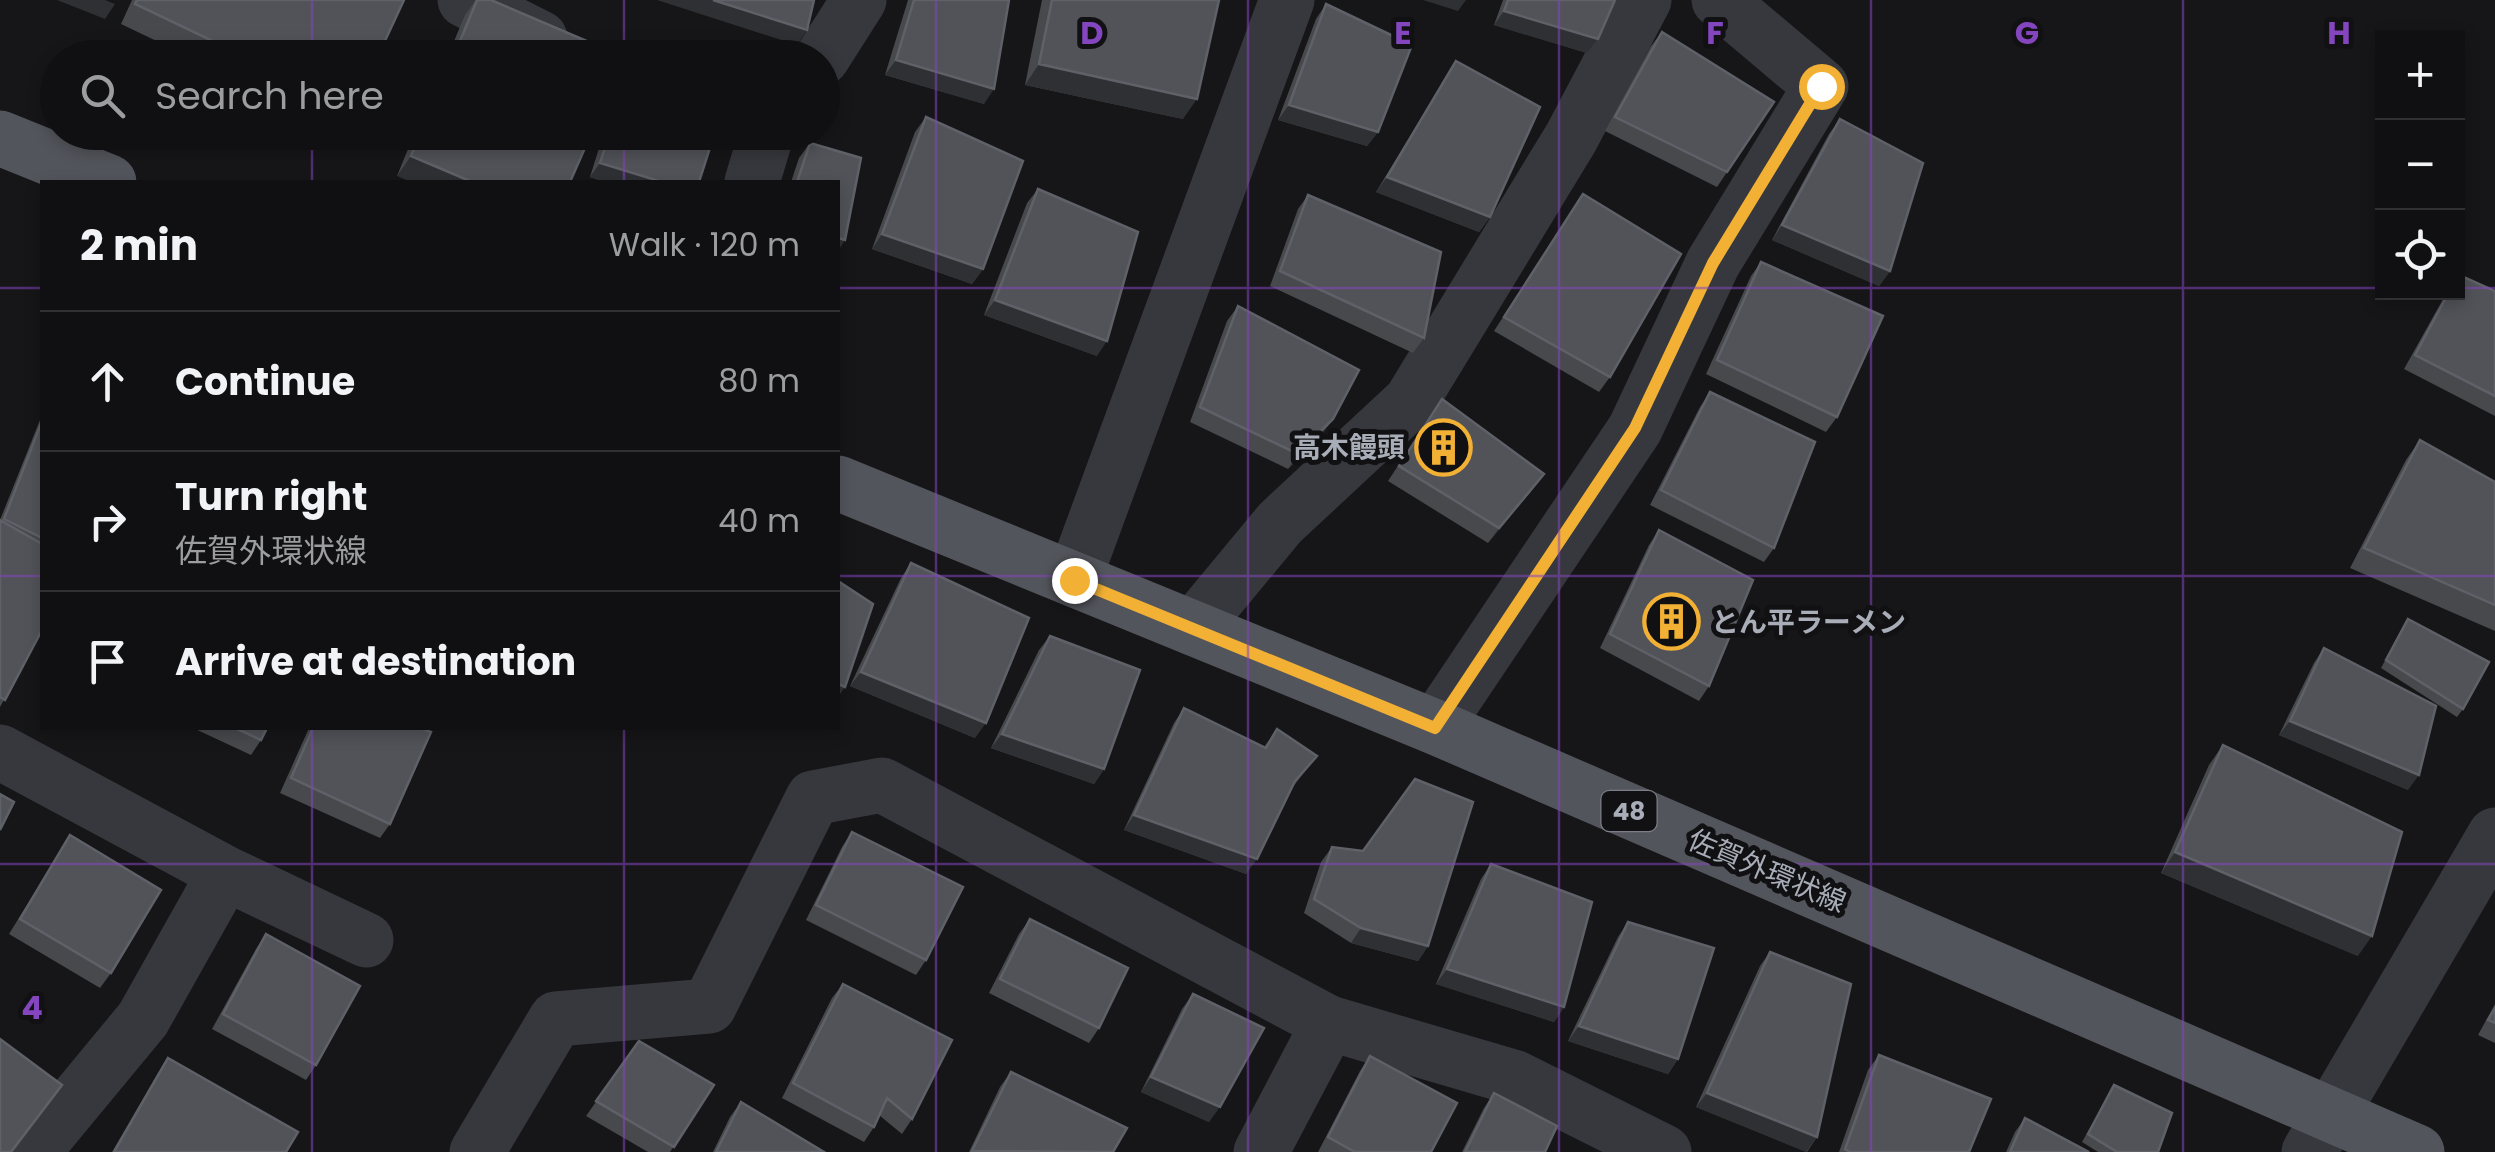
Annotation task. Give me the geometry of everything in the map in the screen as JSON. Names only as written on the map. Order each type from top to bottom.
[{"type":"main road","points":[[0,138],[103,180]]},
{"type":"main road","name":"佐賀外環状線","points":[[840,484],[1435,728],[2320,1133],[2416,1152]]},
{"type":"street","points":[[465,0],[544,40]]},
{"type":"street","points":[[833,40],[859,0]]},
{"type":"street","points":[[1074,580],[1288,0]]},
{"type":"street","points":[[1193,628],[1280,523],[1410,401],[1571,138],[1644,0]]},
{"type":"street","points":[[1435,728],[1635,428],[1713,263],[1821,86],[1719,0]]},
{"type":"street","points":[[753,180],[762,150]]},
{"type":"street","points":[[0,752],[225,872],[366,940]]},
{"type":"street","points":[[477,1152],[556,1019],[709,1006],[814,798],[882,785],[1329,1023],[1516,1078],[1660,1151]]},
{"type":"street","points":[[2320,1133],[2495,835]]},
{"type":"street","points":[[34,1152],[143,1019],[225,872]]},
{"type":"street","points":[[1261,1152],[1329,1023]]},
{"type":"building","points":[[137,0],[404,0],[385,40],[210,40],[135,4]]},
{"type":"building","points":[[477,0],[491,0],[584,40],[460,40]]},
{"type":"building","points":[[713,0],[814,0],[807,30]]},
{"type":"building","points":[[914,0],[1009,0],[994,89],[896,60]]},
{"type":"building","points":[[1052,0],[1219,0],[1197,99],[1039,64]]},
{"type":"building","points":[[1508,0],[1615,0],[1598,39],[1504,11]]},
{"type":"building","points":[[1326,4],[1412,45],[1378,132],[1289,105]]},
{"type":"building","points":[[1662,32],[1774,102],[1727,172],[1615,117]]},
{"type":"building","points":[[1456,61],[1540,107],[1490,217],[1387,177]]},
{"type":"building","points":[[926,117],[1023,161],[983,269],[882,234]]},
{"type":"building","points":[[1840,119],[1923,163],[1890,271],[1782,225]]},
{"type":"building","points":[[414,150],[584,150],[571,180],[467,180],[411,156]]},
{"type":"building","points":[[604,150],[709,150],[700,180],[655,180],[600,163]]},
{"type":"building","points":[[808,150],[834,150],[861,158],[845,240],[840,239],[840,180],[798,180]]},
{"type":"building","points":[[1038,189],[1138,232],[1107,341],[995,300]]},
{"type":"building","points":[[1583,194],[1681,254],[1610,377],[1504,317]]},
{"type":"building","points":[[1308,195],[1441,252],[1424,338],[1280,271]]},
{"type":"building","points":[[1761,262],[1883,316],[1837,417],[1717,360]]},
{"type":"building","points":[[2465,278],[2495,291],[2495,396],[2415,355],[2445,300],[2465,300]]},
{"type":"building","points":[[1238,306],[1359,370],[1333,419],[1298,454],[1200,407]]},
{"type":"building","points":[[1710,392],[1815,442],[1774,548],[1661,490]]},
{"type":"building","name":"高木饅頭","points":[[1442,399],[1544,474],[1499,528],[1399,466]]},
{"type":"building","points":[[40,426],[40,537],[4,519]]},
{"type":"building","points":[[2420,440],[2495,482],[2495,605],[2364,548]]},
{"type":"building","points":[[0,520],[40,543],[40,634],[5,700],[0,697]]},
{"type":"building","name":"とん平ラーメン","points":[[1659,530],[1753,580],[1709,686],[1610,634]]},
{"type":"building","points":[[911,563],[1029,618],[986,723],[861,672]]},
{"type":"building","points":[[840,582],[873,604],[845,687],[840,685]]},
{"type":"building","points":[[2408,619],[2489,662],[2463,709],[2386,660]]},
{"type":"building","points":[[1050,636],[1140,670],[1104,769],[1002,734]]},
{"type":"building","points":[[2324,648],[2436,706],[2419,775],[2290,721]]},
{"type":"building","points":[[1184,708],[1266,748],[1277,729],[1317,756],[1295,781],[1257,859],[1134,815]]},
{"type":"building","points":[[239,730],[266,730],[261,740]]},
{"type":"building","points":[[312,730],[431,732],[390,824],[291,778]]},
{"type":"building","points":[[2223,745],[2402,832],[2372,936],[2175,852]]},
{"type":"building","points":[[1415,779],[1473,802],[1428,946],[1361,928],[1314,899],[1332,847],[1363,851]]},
{"type":"building","points":[[0,794],[14,802],[0,830]]},
{"type":"building","points":[[852,832],[963,887],[926,960],[816,905]]},
{"type":"building","points":[[70,835],[161,890],[111,973],[20,919]]},
{"type":"building","points":[[1491,864],[1592,902],[1564,1007],[1447,969]]},
{"type":"building","points":[[1030,919],[1128,968],[1099,1028],[1000,979]]},
{"type":"building","points":[[1628,922],[1714,948],[1678,1059],[1579,1026]]},
{"type":"building","points":[[266,934],[360,986],[316,1065],[223,1014]]},
{"type":"building","points":[[1770,952],[1851,984],[1817,1137],[1707,1093]]},
{"type":"building","points":[[843,984],[952,1040],[912,1119],[887,1098],[874,1127],[793,1083]]},
{"type":"building","points":[[1193,994],[1264,1028],[1220,1107],[1151,1077]]},
{"type":"building","points":[[0,1039],[62,1085],[11,1152],[0,1152]]},
{"type":"building","points":[[639,1041],[714,1085],[674,1147],[596,1101]]},
{"type":"building","points":[[1879,1055],[1991,1099],[1969,1152],[1845,1149]]},
{"type":"building","points":[[1370,1056],[1457,1103],[1431,1152],[1355,1152],[1328,1137]]},
{"type":"building","points":[[168,1058],[298,1132],[286,1152],[114,1152]]},
{"type":"building","points":[[1011,1072],[1127,1128],[1113,1152],[972,1151]]},
{"type":"building","points":[[2114,1085],[2172,1113],[2158,1152],[2117,1152],[2088,1134]]},
{"type":"building","points":[[1494,1093],[1557,1126],[1545,1152],[1465,1152]]},
{"type":"building","points":[[741,1102],[824,1152],[716,1152]]},
{"type":"building","points":[[2025,1118],[2089,1152],[2010,1152]]},
{"type":"place","name":"高木饅頭","points":[[1444,447]]},
{"type":"place","name":"とん平ラーメン","points":[[1672,622]]},
{"type":"route","points":[[1074,580],[1435,728],[1635,428],[1713,263],[1821,86]]}]
